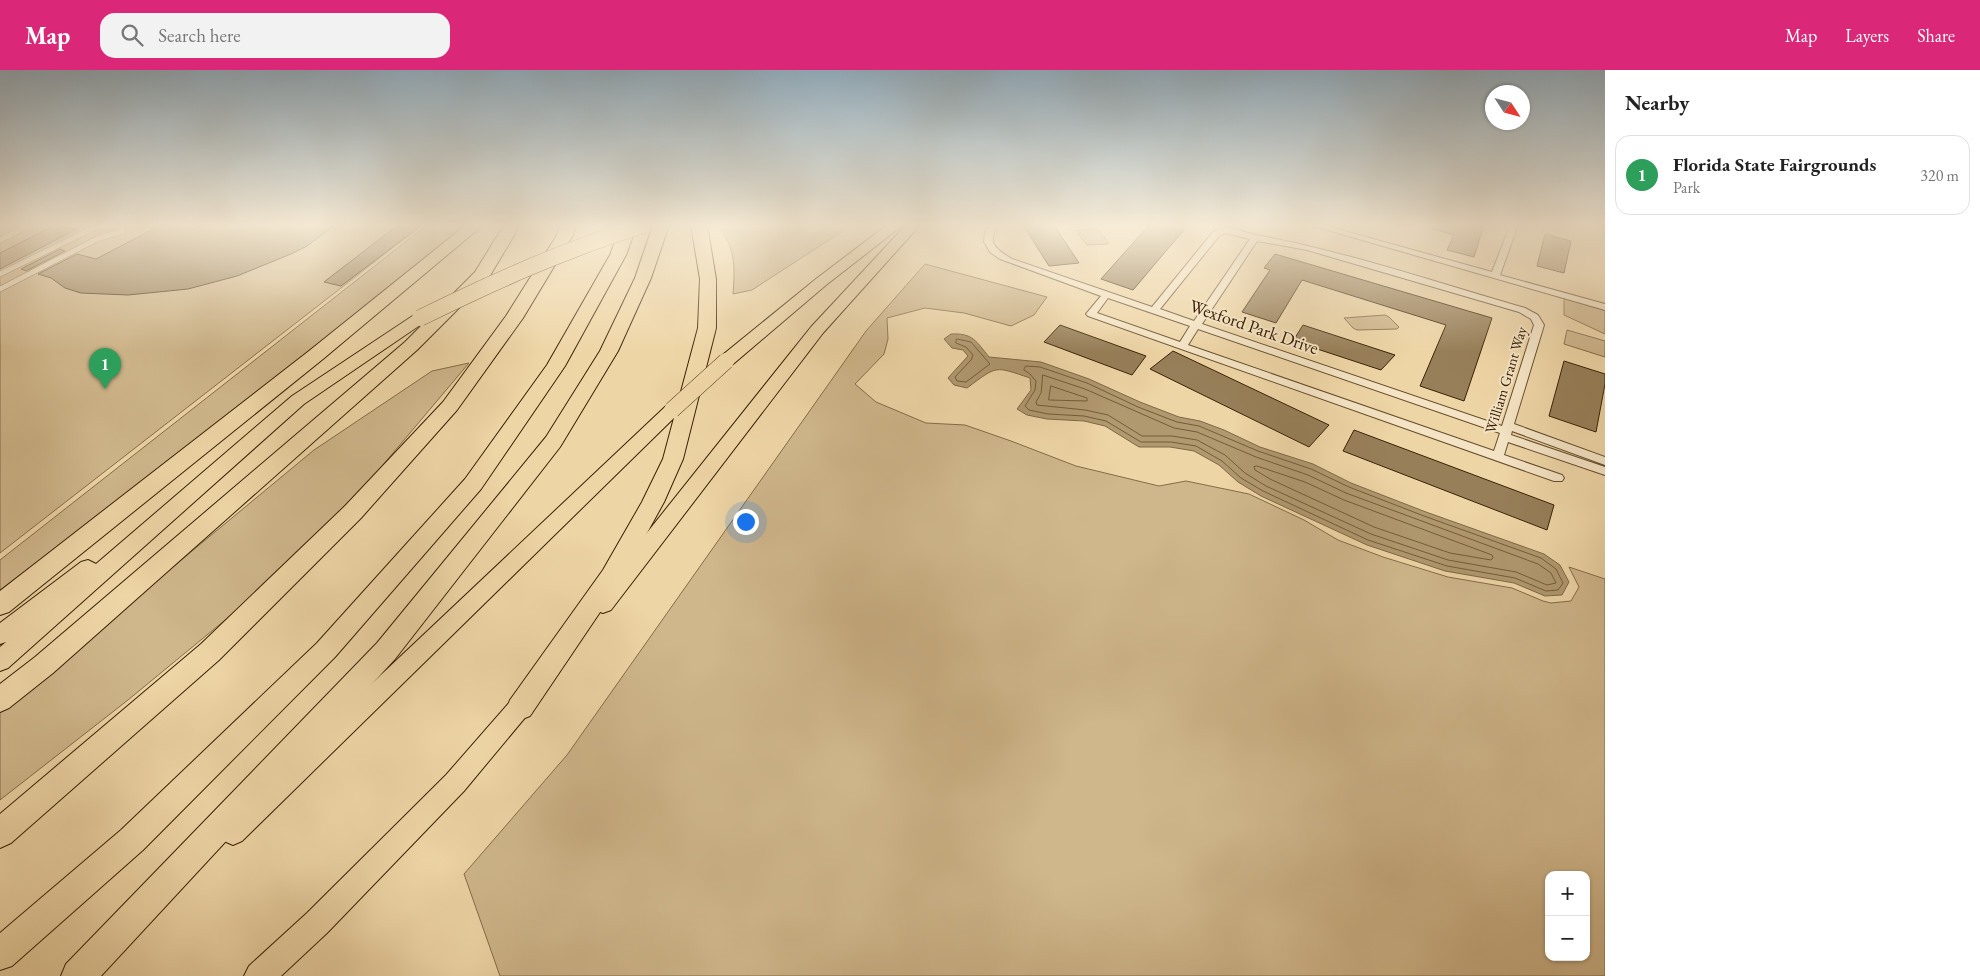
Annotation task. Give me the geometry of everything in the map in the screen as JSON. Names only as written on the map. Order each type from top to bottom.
[{"type":"highway","points":[[0,605],[423,267]]},
{"type":"highway","points":[[0,700],[44,665],[411,346],[482,275],[487,267]]},
{"type":"highway","points":[[0,833],[210,652],[353,512],[450,406],[514,318],[545,267]]},
{"type":"highway","points":[[0,954],[132,840],[326,650],[473,484],[556,366],[611,267]]},
{"type":"highway","points":[[79,976],[386,651],[553,442],[609,351],[647,267]]},
{"type":"highway","points":[[520,708],[611,577],[653,502],[673,459],[707,328],[708,279],[706,267]]},
{"type":"main road","points":[[0,661],[298,400],[420,318],[525,267]]},
{"type":"main road","points":[[79,976],[672,410],[726,361],[840,267]]},
{"type":"main road","points":[[259,976],[317,923],[455,783],[520,708],[817,330],[874,267]]},
{"type":"main road","points":[[0,635],[247,443]]},
{"type":"street","name":"Wexford Park Drive","points":[[1027,267],[1506,432],[1605,461]]},
{"type":"street","points":[[1154,310],[1189,267]]},
{"type":"street","points":[[1182,346],[1235,267]]},
{"type":"street","name":"William Grant Way","points":[[1376,267],[1504,304],[1535,317],[1538,325],[1498,457]]},
{"type":"street","points":[[1464,267],[1605,306]]},
{"type":"street","points":[[1495,276],[1498,267]]},
{"type":"street","points":[[1106,294],[1091,314],[1558,478]]},
{"type":"street","name":"Wexford Park Drive","points":[[1506,432],[1605,471]]},
{"type":"lane","points":[[0,274],[13,267]]},
{"type":"lane","points":[[0,289],[42,267]]},
{"type":"shaded area","points":[[0,267],[368,267],[0,553]]},
{"type":"shaded area","points":[[373,267],[415,267],[201,439],[0,590],[0,560]]},
{"type":"shaded area","points":[[734,267],[787,267],[752,290],[733,294]]},
{"type":"shaded area","points":[[922,267],[937,267],[1047,297],[1034,315],[1011,326],[964,313],[925,308],[887,318],[888,339],[884,354],[855,384],[876,402],[926,423],[965,425],[1076,466],[1159,486],[1186,481],[1249,494],[1304,520],[1338,540],[1383,557],[1448,577],[1512,588],[1551,603],[1571,601],[1579,587],[1569,567],[1605,579],[1605,976],[500,976],[464,874],[567,755],[866,331]]},
{"type":"shaded area","points":[[1564,298],[1605,310],[1605,334],[1564,315]]},
{"type":"shaded area","points":[[1385,315],[1399,327],[1397,329],[1357,330],[1344,318]]},
{"type":"shaded area","points":[[1567,330],[1605,341],[1605,357],[1564,344]]},
{"type":"shaded area","points":[[469,363],[339,517],[270,583],[128,700],[0,800],[0,710],[314,450],[432,371]]},
{"type":"water","points":[[951,334],[964,335],[973,339],[989,357],[1041,362],[1089,379],[1179,417],[1200,421],[1260,447],[1313,464],[1351,483],[1426,512],[1544,554],[1560,565],[1569,582],[1562,595],[1545,596],[1514,583],[1445,571],[1367,545],[1261,496],[1238,482],[1219,465],[1194,451],[1170,447],[1139,447],[1105,426],[1084,421],[1047,419],[1027,415],[1017,409],[1031,390],[1030,378],[1009,371],[997,370],[985,375],[967,388],[954,385],[948,378],[968,356],[963,350],[952,348],[944,339]]},
{"type":"building","points":[[24,267],[33,267],[26,271],[21,269]]},
{"type":"building","points":[[51,267],[258,267],[237,276],[188,289],[128,295],[81,293],[65,288],[51,278],[38,274]]},
{"type":"building","points":[[343,267],[366,267],[341,286],[324,282]]},
{"type":"building","points":[[1111,267],[1152,267],[1133,290],[1101,279]]},
{"type":"building","points":[[1320,267],[1492,318],[1464,401],[1420,386],[1446,325],[1302,280],[1276,323],[1242,312],[1270,270],[1264,268]]},
{"type":"building","points":[[1542,267],[1565,267],[1564,273]]},
{"type":"building","points":[[1060,325],[1146,356],[1132,375],[1044,342]]},
{"type":"building","points":[[1303,325],[1395,355],[1381,370],[1293,341]]},
{"type":"building","points":[[1173,351],[1329,425],[1309,447],[1150,369]]},
{"type":"building","points":[[1564,361],[1605,374],[1605,384],[1596,432],[1549,416]]},
{"type":"building","points":[[1354,430],[1554,505],[1547,530],[1343,451]]},
{"type":"place","name":"Florida State Fairgrounds","points":[[105,389]]}]
